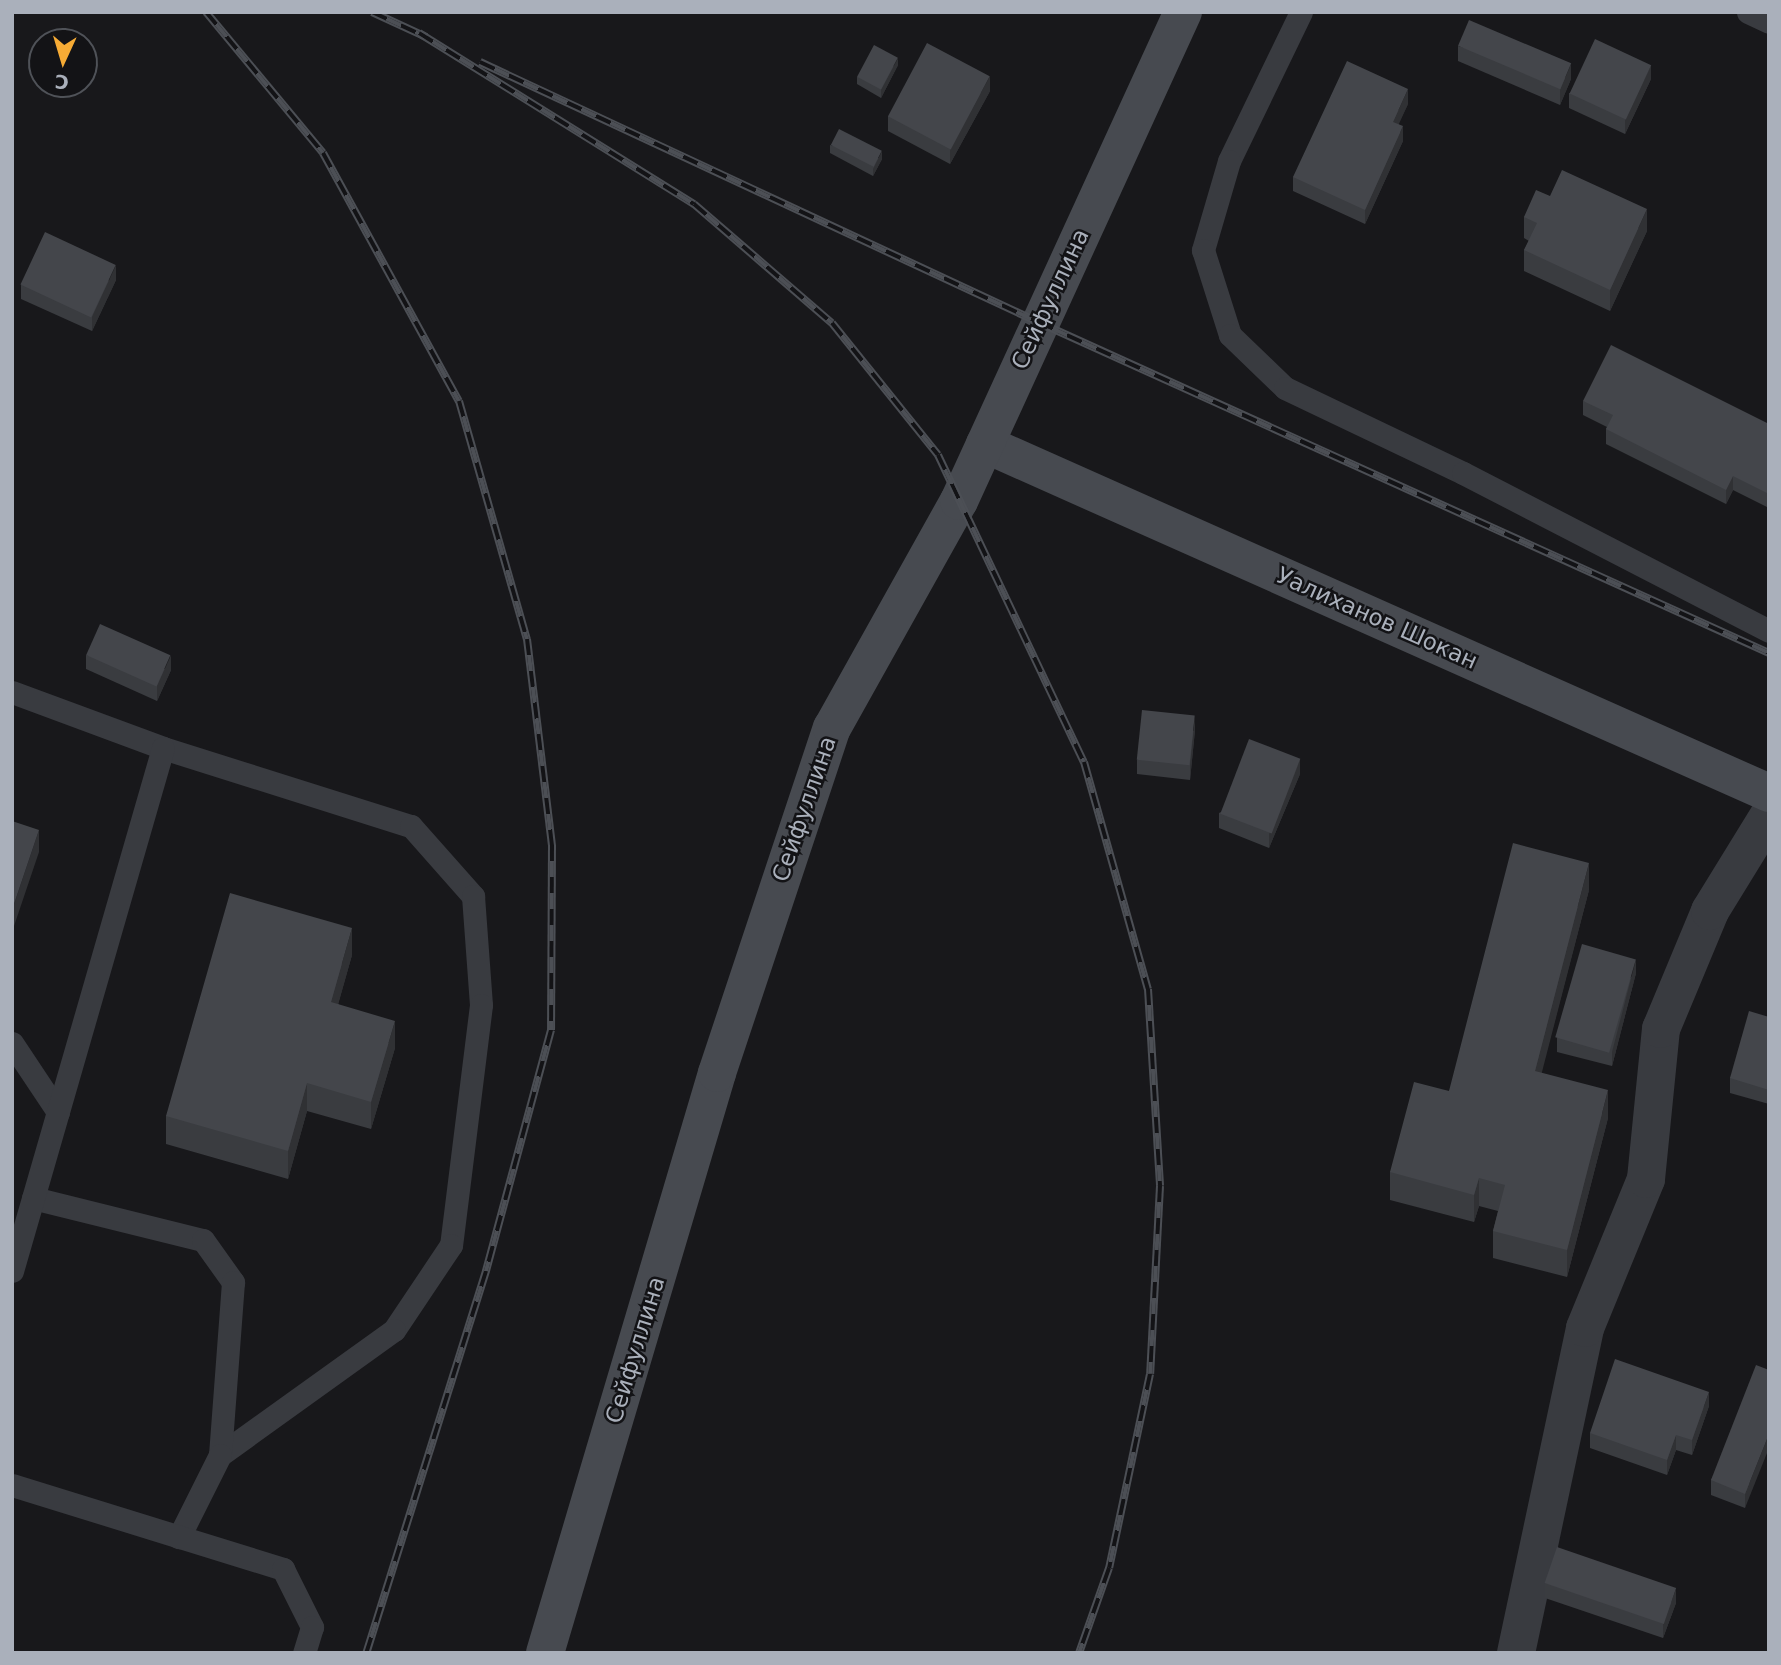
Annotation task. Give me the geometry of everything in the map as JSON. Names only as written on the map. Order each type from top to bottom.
[{"type":"main road","name":"Сейфуллина","points":[[545,1653],[717,1073],[832,729],[959,500],[1183,12]]},
{"type":"main road","name":"Уалиханов Шокан","points":[[985,444],[1769,793]]},
{"type":"street","points":[[1516,1653],[1585,1328],[1646,1179],[1661,1029],[1710,911],[1769,816]]},
{"type":"lane","points":[[1301,12],[1229,161],[1203,250],[1230,335],[1285,388],[1463,473],[1769,631]]},
{"type":"lane","points":[[1748,12],[1769,22]]},
{"type":"lane","points":[[12,692],[163,748],[411,827],[473,896],[481,1004],[452,1245],[394,1330],[220,1455]]},
{"type":"lane","points":[[12,1271],[163,748]]},
{"type":"lane","points":[[12,1043],[58,1112]]},
{"type":"lane","points":[[33,1198],[204,1240],[233,1282],[220,1455],[179,1537]]},
{"type":"lane","points":[[12,1485],[283,1569],[312,1627],[304,1653]]},
{"type":"building","points":[[1469,20],[1571,63],[1560,89],[1458,46]]},
{"type":"building","points":[[1595,39],[1651,65],[1626,120],[1570,93]]},
{"type":"building","points":[[927,43],[990,76],[951,150],[888,116]]},
{"type":"building","points":[[874,45],[898,58],[881,89],[857,77]]},
{"type":"building","points":[[1347,61],[1408,89],[1393,122],[1403,126],[1365,210],[1293,177]]},
{"type":"building","points":[[839,129],[882,151],[874,167],[831,145]]},
{"type":"building","points":[[1562,170],[1647,209],[1610,290],[1524,250],[1537,223],[1524,217],[1536,190],[1550,196]]},
{"type":"building","points":[[45,232],[116,265],[91,318],[20,285]]},
{"type":"building","points":[[1611,345],[1769,424],[1769,494],[1733,476],[1726,490],[1606,429],[1613,415],[1583,401]]},
{"type":"building","points":[[100,624],[170,655],[157,686],[86,655]]},
{"type":"building","points":[[1142,710],[1195,716],[1189,765],[1137,760]]},
{"type":"building","points":[[1249,739],[1300,759],[1272,833],[1220,814]]},
{"type":"building","points":[[12,821],[39,830],[12,910]]},
{"type":"building","points":[[1513,843],[1589,863],[1535,1071],[1608,1090],[1567,1250],[1493,1231],[1505,1185],[1479,1178],[1474,1195],[1390,1172],[1414,1082],[1449,1091]]},
{"type":"building","points":[[230,893],[352,928],[331,1002],[395,1021],[371,1102],[307,1083],[288,1151],[166,1116]]},
{"type":"building","points":[[1582,944],[1636,959],[1609,1053],[1555,1037]]},
{"type":"building","points":[[1749,1011],[1769,1017],[1769,1090],[1730,1078]]},
{"type":"building","points":[[1615,1359],[1709,1392],[1692,1440],[1676,1435],[1667,1460],[1590,1433]]},
{"type":"building","points":[[1756,1365],[1769,1370],[1769,1434],[1745,1494],[1711,1480]]},
{"type":"building","points":[[1557,1547],[1676,1588],[1664,1624],[1545,1583]]},
{"type":"railway","points":[[206,12],[323,153],[459,401],[527,639],[552,845],[551,1030],[486,1271],[366,1653]]},
{"type":"railway","points":[[372,12],[426,37]]},
{"type":"railway","points":[[419,33],[694,204],[832,323],[938,455],[1084,762],[1148,989],[1160,1186],[1150,1374],[1109,1568],[1079,1653]]},
{"type":"railway","points":[[480,62],[1038,322],[1769,653]]}]
